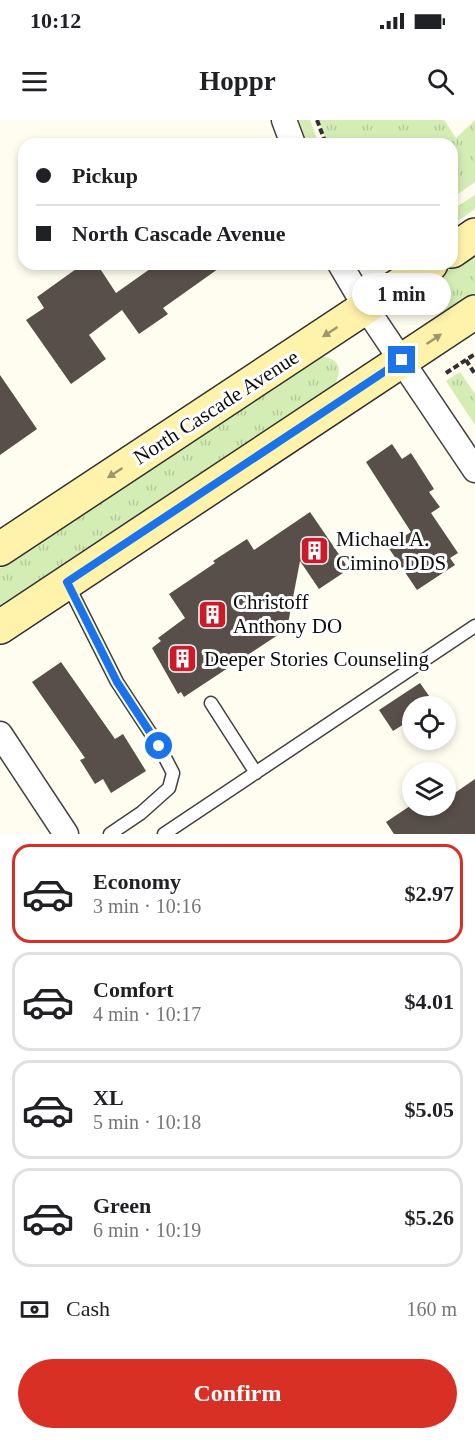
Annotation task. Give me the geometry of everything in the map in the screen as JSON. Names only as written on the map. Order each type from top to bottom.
[{"type":"main road","points":[[458,246],[475,235]]},
{"type":"main road","name":"North Cascade Avenue","points":[[0,549],[422,270]]},
{"type":"main road","points":[[0,627],[475,312]]},
{"type":"street","points":[[284,120],[291,138]]},
{"type":"street","points":[[344,270],[366,308],[475,470]]},
{"type":"street","points":[[0,734],[66,834]]},
{"type":"lane","points":[[67,582],[117,682],[159,746],[173,773],[169,788],[141,813],[110,834]]},
{"type":"lane","points":[[164,834],[475,626]]},
{"type":"lane","points":[[211,704],[256,772]]},
{"type":"path","points":[[317,120],[324,138]]},
{"type":"path","points":[[446,373],[475,354]]},
{"type":"path","points":[[466,360],[474,371]]},
{"type":"green space","points":[[299,120],[310,120],[317,138],[305,138]]},
{"type":"green space","points":[[319,120],[444,120],[456,138],[325,138]]},
{"type":"green space","points":[[475,120],[475,182],[458,194],[458,138],[456,138]]},
{"type":"green space","points":[[475,195],[475,209],[458,221],[458,206]]},
{"type":"green space","points":[[475,252],[475,293],[451,309],[440,311],[430,304],[426,293],[432,281],[448,270],[458,270],[458,263]]},
{"type":"green space","points":[[318,356],[331,359],[337,364],[339,373],[335,385],[0,609],[0,568]]},
{"type":"green space","points":[[460,372],[475,394],[475,425],[446,381]]},
{"type":"building","points":[[75,270],[101,270],[116,293],[149,270],[217,270],[163,308],[168,314],[139,334],[122,310],[89,335],[106,359],[71,384],[26,320],[44,308],[37,297]]},
{"type":"building","points":[[0,375],[37,429],[0,455]]},
{"type":"building","points":[[392,444],[402,459],[411,453],[434,489],[429,492],[440,507],[431,513],[458,553],[450,558],[455,565],[417,590],[388,547],[411,532],[366,462]]},
{"type":"building","points":[[310,512],[349,569],[319,589],[300,561],[287,629],[184,697],[181,692],[178,694],[152,648],[161,641],[158,638],[185,618],[169,594],[247,539],[254,550]]},
{"type":"building","points":[[61,662],[115,739],[123,734],[146,771],[111,793],[103,779],[95,784],[80,760],[85,758],[32,682]]},
{"type":"building","points":[[420,683],[429,696],[402,696],[402,725],[393,731],[379,710]]},
{"type":"building","points":[[475,779],[475,834],[394,834],[386,822],[402,811],[402,816],[456,816],[456,792]]},
{"type":"place","name":"Michael A. Cimino DDS","points":[[315,551]]},
{"type":"place","name":"Christoff Anthony DO","points":[[212,614]]},
{"type":"place","name":"Deeper Stories Counseling","points":[[183,659]]},
{"type":"route","points":[[159,746],[117,682],[67,582],[402,360]]}]
